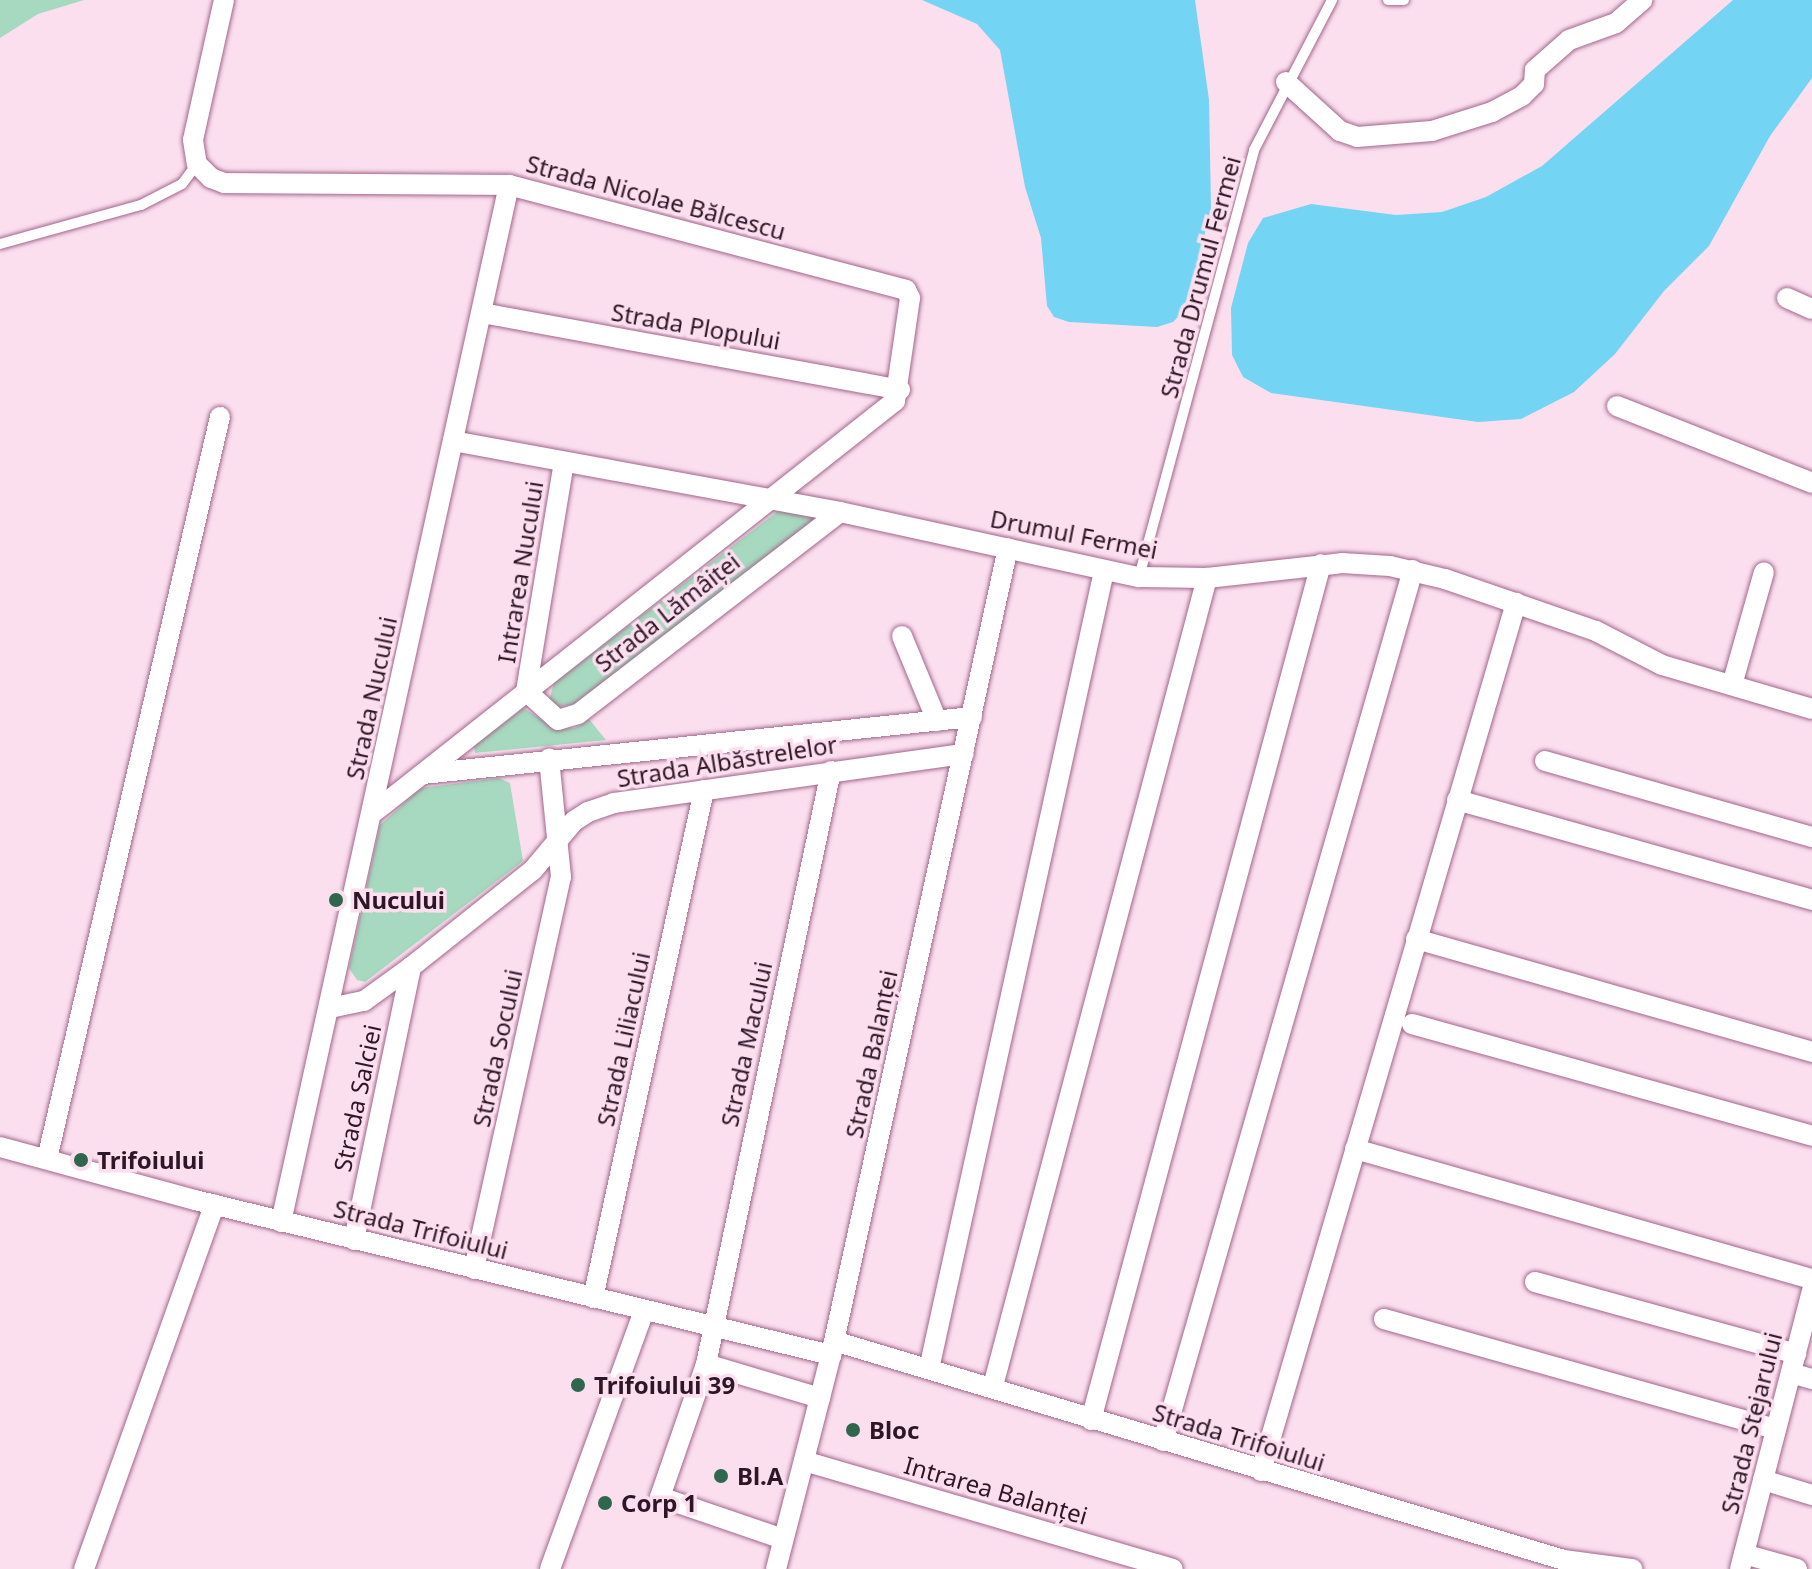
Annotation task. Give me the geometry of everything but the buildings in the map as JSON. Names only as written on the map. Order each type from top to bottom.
[{"type":"street","points":[[197,164],[195,128],[224,0]]},
{"type":"street","points":[[1286,82],[1340,131],[1357,137],[1432,131],[1492,112],[1522,96],[1534,84],[1535,70],[1569,40],[1616,23],[1642,0]]},
{"type":"street","name":"Strada Nicolae Bălcescu","points":[[197,164],[203,173],[224,183],[509,185],[906,290],[910,309],[900,390]]},
{"type":"street","name":"Strada Nucului","points":[[281,1222],[374,812],[509,185]]},
{"type":"street","points":[[1787,298],[1812,309]]},
{"type":"street","name":"Strada Plopului","points":[[482,313],[900,390]]},
{"type":"street","points":[[774,501],[890,405],[900,390]]},
{"type":"street","points":[[1617,406],[1812,483]]},
{"type":"street","points":[[47,1159],[220,417]]},
{"type":"street","name":"Drumul Fermei","points":[[453,441],[840,512],[1139,577],[1207,578],[1321,564],[1368,563],[1413,570],[1596,631],[1662,665],[1812,709]]},
{"type":"street","name":"Intrarea Nucului","points":[[526,691],[564,462]]},
{"type":"street","name":"Strada Lămâiței","points":[[374,812],[774,501]]},
{"type":"street","name":"Strada Lămâiței","points":[[526,691],[552,718],[578,714],[840,512]]},
{"type":"street","name":"Strada Balanței","points":[[776,1569],[833,1348],[1008,548]]},
{"type":"street","points":[[1091,1420],[1321,564]]},
{"type":"street","points":[[1163,1441],[1413,570]]},
{"type":"street","points":[[929,1369],[1104,571]]},
{"type":"street","points":[[1732,685],[1764,572]]},
{"type":"street","points":[[993,1386],[1207,578]]},
{"type":"street","points":[[1261,1471],[1516,603]]},
{"type":"street","points":[[902,636],[937,721]]},
{"type":"street","name":"Strada Albăstrelelor","points":[[422,774],[972,717]]},
{"type":"street","name":"Strada Albăstrelelor","points":[[330,1008],[364,1001],[533,870],[574,821],[614,803],[964,754]]},
{"type":"street","name":"Strada Socului","points":[[474,1269],[561,877],[561,838],[549,759]]},
{"type":"street","points":[[1545,761],[1812,837]]},
{"type":"street","name":"Strada Macului","points":[[783,1539],[660,1497],[706,1364],[831,771]]},
{"type":"street","name":"Strada Liliacului","points":[[593,1298],[704,790]]},
{"type":"street","points":[[1457,800],[1812,900]]},
{"type":"street","points":[[1416,939],[1812,1052]]},
{"type":"street","name":"Strada Salciei","points":[[354,1240],[411,967]]},
{"type":"street","points":[[1412,1024],[1812,1136]]},
{"type":"street","name":"Strada Trifoiului","points":[[0,1147],[214,1205],[713,1328],[833,1348],[929,1369],[1564,1560],[1632,1569]]},
{"type":"street","points":[[1355,1149],[1812,1279]]},
{"type":"street","points":[[84,1569],[214,1205]]},
{"type":"street","points":[[1535,1282],[1793,1364],[1812,1379]]},
{"type":"street","name":"Strada Stejarului","points":[[1742,1561],[1812,1290]]},
{"type":"street","points":[[550,1569],[644,1311]]},
{"type":"street","points":[[1384,1319],[1776,1429]]},
{"type":"street","points":[[706,1364],[820,1398]]},
{"type":"street","name":"Intrarea Balanței","points":[[804,1461],[1173,1569]]},
{"type":"street","points":[[1763,1480],[1812,1495]]},
{"type":"street","points":[[1742,1561],[1797,1569]]},
{"type":"lane","name":"Strada Drumul Fermei","points":[[1139,577],[1254,150],[1286,82],[1332,0]]},
{"type":"lane","points":[[1388,0],[1404,0]]},
{"type":"lane","points":[[0,244],[141,205],[182,184],[197,164]]},
{"type":"green space","points":[[0,0],[84,0],[38,14],[0,38]]},
{"type":"green space","points":[[782,508],[817,517],[576,704],[557,707],[549,701],[554,683]]},
{"type":"green space","points":[[523,708],[557,729],[575,728],[589,719],[606,740],[475,753],[474,746]]},
{"type":"green space","points":[[499,778],[510,783],[523,861],[365,982],[357,980],[349,968],[380,825],[421,788]]},
{"type":"water","points":[[922,0],[1195,0],[1209,100],[1211,208],[1187,308],[1173,322],[1157,327],[1069,322],[1054,317],[1047,306],[1041,238],[1025,187],[1000,50],[977,24]]},
{"type":"water","points":[[1733,0],[1812,0],[1812,78],[1770,136],[1709,246],[1664,291],[1615,354],[1574,392],[1521,419],[1478,422],[1271,393],[1243,377],[1232,355],[1231,308],[1248,243],[1263,218],[1311,204],[1396,215],[1442,212],[1486,197],[1542,166]]},
{"type":"place","name":"Nucului","points":[[336,900]]},
{"type":"place","name":"Trifoiului","points":[[81,1160]]},
{"type":"place","name":"Trifoiului 39","points":[[578,1385]]},
{"type":"place","name":"Bloc","points":[[853,1430]]},
{"type":"place","name":"Bl.A","points":[[721,1476]]},
{"type":"place","name":"Corp 1","points":[[605,1503]]}]
